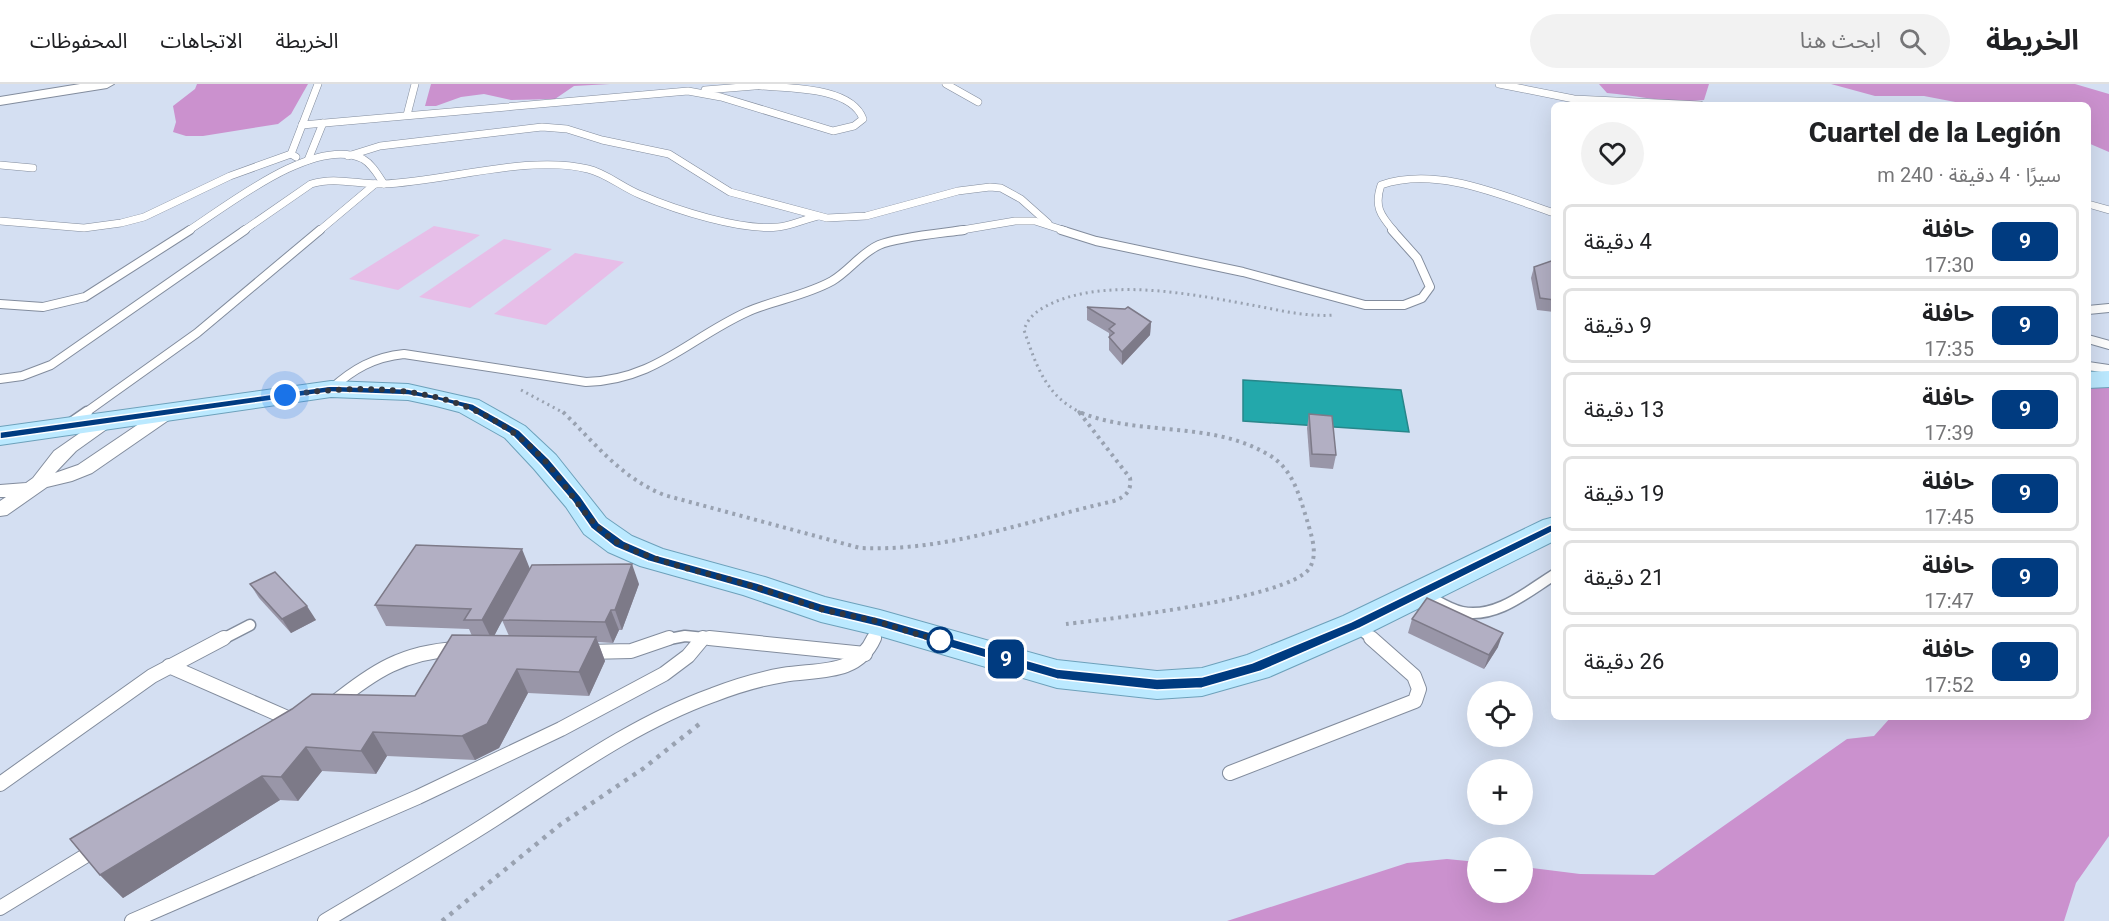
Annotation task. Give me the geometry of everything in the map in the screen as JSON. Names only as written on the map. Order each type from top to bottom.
[{"type":"main road","points":[[2091,381],[2109,379]]},
{"type":"main road","points":[[0,436],[331,389],[408,392],[469,406],[515,432],[545,462],[577,500],[595,526],[620,544],[652,558],[753,586],[821,609],[873,638],[1057,674],[1157,685],[1202,682],[1256,667],[1355,625],[1551,529]]},
{"type":"street","points":[[0,101],[107,84]]},
{"type":"street","points":[[0,491],[37,486],[85,469],[170,411]]},
{"type":"street","points":[[0,510],[37,486],[56,460],[109,421]]},
{"type":"lane","points":[[291,154],[318,84]]},
{"type":"lane","points":[[407,115],[415,84]]},
{"type":"lane","points":[[302,125],[783,84]]},
{"type":"lane","points":[[946,84],[978,102]]},
{"type":"lane","points":[[1498,84],[1537,94],[1584,101],[1613,102]]},
{"type":"lane","points":[[688,91],[722,97],[833,131],[854,126],[863,119],[863,113],[857,107],[839,97],[819,92],[761,86]]},
{"type":"lane","points":[[0,304],[43,307],[85,297],[280,172],[309,158],[323,123]]},
{"type":"lane","points":[[348,156],[362,150],[388,145],[543,127],[558,128],[669,154],[730,192],[818,216],[856,218],[957,191],[990,188],[1001,189],[1021,199],[1051,225]]},
{"type":"lane","points":[[0,221],[84,228],[121,224],[144,217],[230,176],[291,154],[309,158],[348,156],[364,160],[373,167],[380,184]]},
{"type":"lane","points":[[0,165],[33,168]]},
{"type":"lane","points":[[0,378],[32,373],[58,361],[311,184],[335,178],[380,184],[532,166],[564,165],[590,169],[641,195],[721,222],[778,226],[818,216]]},
{"type":"lane","points":[[331,389],[352,369],[367,361],[383,356],[404,354],[586,382],[628,379],[648,370],[743,314],[824,286],[847,272],[865,253],[880,244],[1015,221],[1035,221],[1096,240],[1243,272],[1365,305],[1404,305],[1422,298],[1430,287],[1416,258],[1378,213],[1378,191],[1381,185],[1403,177],[1432,178],[1551,212]]},
{"type":"lane","points":[[66,427],[197,333],[380,184]]},
{"type":"lane","points":[[2091,205],[2109,210]]},
{"type":"lane","points":[[2091,310],[2109,308]]},
{"type":"lane","points":[[2091,340],[2109,345]]},
{"type":"lane","points":[[2091,366],[2109,369]]},
{"type":"lane","points":[[1421,592],[1454,609],[1481,614],[1499,608],[1551,577]]},
{"type":"lane","points":[[1230,773],[1415,701],[1419,689],[1414,676],[1355,625]]},
{"type":"lane","points":[[0,784],[169,666],[250,626]]},
{"type":"lane","points":[[577,651],[623,652],[673,637],[873,638]]},
{"type":"lane","points":[[132,921],[418,797],[561,729],[664,674],[688,656],[704,637]]},
{"type":"lane","points":[[325,921],[443,851],[544,786],[652,721],[714,695],[748,684],[782,675],[841,668],[853,663],[873,638]]},
{"type":"lane","points":[[319,715],[369,675],[402,657],[419,652],[474,649]]},
{"type":"lane","points":[[169,666],[303,725],[293,731]]},
{"type":"lane","points":[[0,908],[102,846]]},
{"type":"path","points":[[1066,624],[1199,604],[1282,585],[1308,570],[1315,552],[1294,478],[1287,468],[1268,454],[1228,439],[1206,434],[1128,427],[1102,421],[1077,410],[1054,395],[1046,386],[1024,330],[1027,321],[1036,312],[1062,298],[1088,292],[1117,291],[1214,298],[1317,316],[1340,314],[1365,305]]},
{"type":"path","points":[[513,387],[563,412],[622,472],[656,492],[852,546],[892,551],[926,547],[1114,501],[1126,495],[1131,490],[1130,478],[1077,410]]},
{"type":"path","points":[[442,921],[561,824],[644,768],[705,719]]},
{"type":"shaded area","points":[[197,84],[308,84],[291,114],[278,124],[203,136],[186,136],[173,132],[176,122],[173,106],[195,89]]},
{"type":"shaded area","points":[[431,84],[610,84],[574,86],[555,99],[511,100],[484,94],[461,97],[436,106],[425,106]]},
{"type":"shaded area","points":[[1599,84],[1709,84],[1704,100],[1680,101],[1607,93]]},
{"type":"shaded area","points":[[1831,84],[2075,84],[2109,94],[2109,152],[2091,144],[2091,102],[1955,102],[1924,96],[1875,96]]},
{"type":"shaded area","points":[[434,226],[480,235],[398,290],[349,279]]},
{"type":"shaded area","points":[[504,239],[552,249],[470,308],[419,297]]},
{"type":"shaded area","points":[[575,253],[624,262],[546,325],[494,314]]},
{"type":"shaded area","points":[[1243,380],[1401,390],[1409,432],[1243,421]]},
{"type":"shaded area","points":[[2109,383],[2109,836],[2076,883],[2064,921],[1227,921],[1407,863],[1447,859],[1467,861],[1467,903],[1533,903],[1533,868],[1580,874],[1654,875],[1847,739],[1874,736],[1888,720],[2091,720],[2091,385]]},
{"type":"building","points":[[1551,261],[1551,300],[1540,298],[1534,267]]},
{"type":"building","points":[[1087,307],[1125,309],[1128,307],[1151,322],[1122,352],[1109,337],[1114,333],[1109,329],[1115,324]]},
{"type":"building","points":[[1309,414],[1332,416],[1336,455],[1312,454]]},
{"type":"building","points":[[416,545],[522,549],[482,620],[464,620],[471,609],[375,605]]},
{"type":"building","points":[[632,564],[615,610],[611,610],[605,622],[502,620],[532,565]]},
{"type":"building","points":[[275,572],[307,606],[282,619],[250,584]]},
{"type":"building","points":[[1427,598],[1503,633],[1489,655],[1412,619]]},
{"type":"building","points":[[452,635],[596,637],[579,672],[517,669],[487,724],[462,736],[373,732],[361,751],[306,747],[281,777],[262,776],[100,875],[70,839],[292,709],[312,694],[415,696]]},
{"type":"bus line","name":"9","points":[[0,436],[331,389],[373,389],[439,398],[469,406],[515,432],[545,462],[577,500],[595,526],[620,544],[652,558],[753,586],[821,609],[880,623],[1057,674],[1157,685],[1202,682],[1256,667],[1355,625],[1551,529]]},
{"type":"route","points":[[285,395],[331,389],[373,389],[408,392],[469,406],[515,432],[545,462],[577,500],[595,526],[620,544],[652,558],[753,586],[821,609],[940,640]]}]
